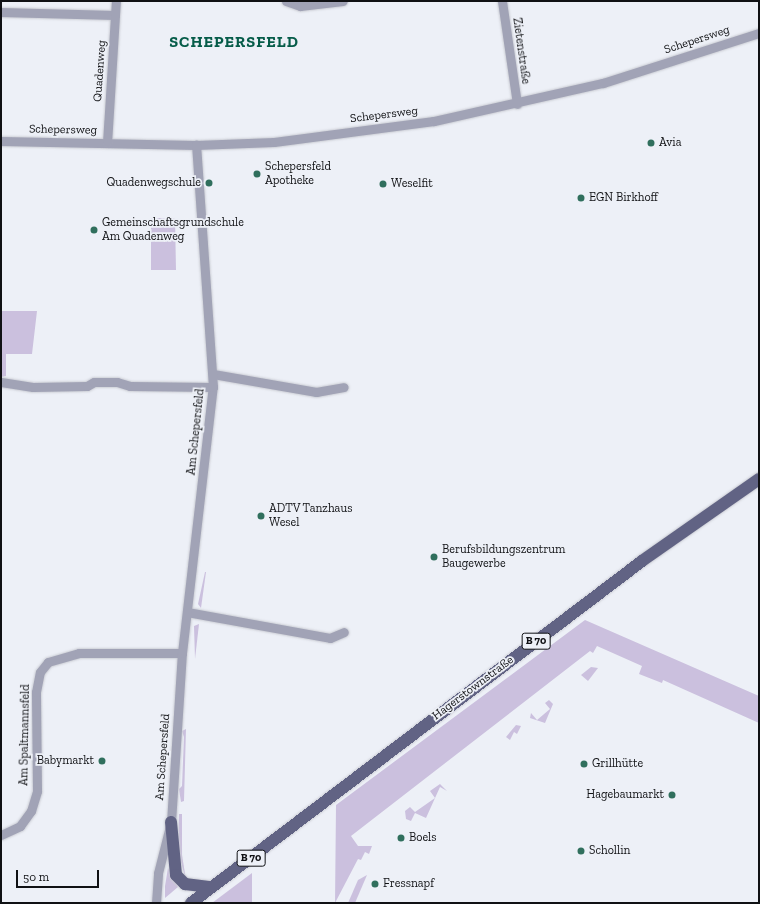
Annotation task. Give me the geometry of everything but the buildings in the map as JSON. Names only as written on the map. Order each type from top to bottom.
[{"type":"main road","name":"Hagerstownstraße","points":[[191,903],[642,561],[759,479]]},
{"type":"main road","points":[[171,822],[176,875],[185,884],[211,887]]},
{"type":"street","name":"Quadenweg","points":[[107,143],[116,1]]},
{"type":"street","points":[[286,1],[300,6],[343,1]]},
{"type":"street","name":"Zietenstraße","points":[[502,1],[517,104]]},
{"type":"street","points":[[1,12],[116,16]]},
{"type":"street","name":"Schepersweg","points":[[1,141],[196,145],[274,142],[434,121],[517,104],[603,82],[759,33]]},
{"type":"street","name":"Am Schepersfeld","points":[[156,903],[158,873],[171,822],[182,652],[213,387],[196,145]]},
{"type":"street","name":"Am Schepersfeld","points":[[213,374],[316,392],[344,387]]},
{"type":"street","points":[[1,382],[33,387],[88,386],[94,382],[117,382],[130,386],[213,387]]},
{"type":"street","points":[[187,612],[330,638],[344,632]]},
{"type":"street","name":"Am Spaltmannsfeld","points":[[1,835],[20,826],[33,804],[37,791],[36,692],[40,672],[48,662],[79,653],[182,652]]},
{"type":"shaded area","points":[[151,218],[175,218],[176,270],[151,270]]},
{"type":"shaded area","points":[[1,311],[37,311],[32,354],[6,354],[6,376],[1,377]]},
{"type":"shaded area","points":[[206,572],[201,608],[198,604]]},
{"type":"shaded area","points":[[585,620],[759,696],[759,723],[663,680],[662,683],[639,674],[642,666],[597,646],[593,653],[590,651],[351,836],[358,846],[372,846],[369,854],[365,852],[361,860],[358,859],[335,903],[336,805]]},
{"type":"shaded area","points":[[199,624],[195,659],[194,626]]},
{"type":"shaded area","points":[[591,667],[598,668],[588,681],[581,675]]},
{"type":"shaded area","points":[[549,700],[553,704],[545,723],[530,718],[531,713],[537,720],[550,709],[545,703]]},
{"type":"shaded area","points":[[516,725],[521,726],[517,734],[514,732],[510,740],[506,737]]},
{"type":"shaded area","points":[[186,729],[184,801],[181,802],[179,789],[182,786],[184,737],[182,731]]},
{"type":"shaded area","points":[[440,784],[447,791],[440,787],[426,818],[415,813],[411,821],[406,819],[405,811],[410,807],[415,812],[435,798],[430,791]]},
{"type":"shaded area","points":[[179,814],[182,814],[182,855],[186,880],[178,852]]},
{"type":"shaded area","points":[[168,868],[178,887],[165,898],[165,886]]},
{"type":"shaded area","points":[[252,873],[252,903],[212,903]]},
{"type":"shaded area","points":[[367,875],[355,903],[348,903],[358,880]]},
{"type":"place","name":"Avia","points":[[651,143]]},
{"type":"place","name":"Schepersfeld Apotheke","points":[[257,174]]},
{"type":"place","name":"Quadenwegschule","points":[[209,183]]},
{"type":"place","name":"Weselfit","points":[[383,184]]},
{"type":"place","name":"EGN Birkhoff","points":[[581,198]]},
{"type":"place","name":"Gemeinschaftsgrundschule Am Quadenweg","points":[[94,230]]},
{"type":"place","name":"ADTV Tanzhaus Wesel","points":[[261,516]]},
{"type":"place","name":"Berufsbildungszentrum Baugewerbe","points":[[434,557]]},
{"type":"place","name":"Babymarkt","points":[[102,761]]},
{"type":"place","name":"Grillhütte","points":[[584,764]]},
{"type":"place","name":"Hagebaumarkt","points":[[672,795]]},
{"type":"place","name":"Boels","points":[[401,838]]},
{"type":"place","name":"Schollin","points":[[581,851]]},
{"type":"place","name":"Fressnapf","points":[[375,884]]},
{"type":"district","name":"SCHEPERSFELD","points":[[234,42]]}]
